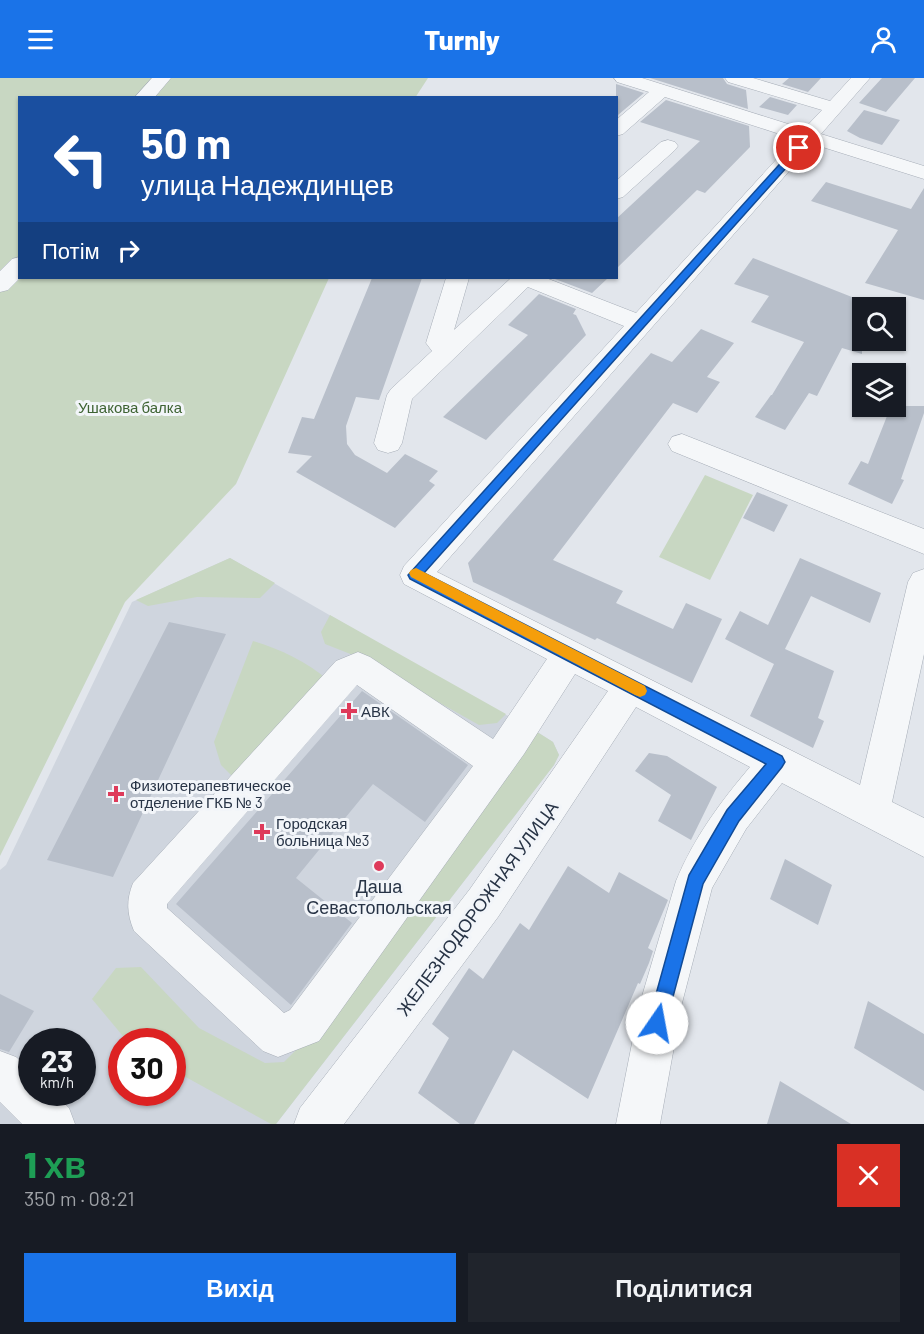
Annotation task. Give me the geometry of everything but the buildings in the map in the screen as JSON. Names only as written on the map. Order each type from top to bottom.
[{"type":"street","points":[[145,96],[162,78]]},
{"type":"street","points":[[623,78],[924,173]]},
{"type":"street","points":[[734,78],[835,108]]},
{"type":"street","points":[[861,78],[415,575],[924,838]]},
{"type":"street","points":[[618,128],[662,90]]},
{"type":"street","points":[[618,191],[669,146]]},
{"type":"street","points":[[0,285],[18,266]]},
{"type":"street","points":[[448,350],[438,343],[457,279]]},
{"type":"street","points":[[388,443],[400,394],[524,279]]},
{"type":"street","points":[[528,279],[640,324]]},
{"type":"street","points":[[682,444],[924,542]]},
{"type":"street","points":[[872,811],[924,582]]},
{"type":"street","points":[[497,762],[358,667],[348,671],[147,897],[148,917],[278,1036],[304,1026],[497,762],[569,654]]},
{"type":"street","name":"ЖЕЛЕЗНОДОРОЖНАЯ УЛИЦА","points":[[316,1124],[484,903],[631,686]]},
{"type":"street","points":[[638,1124],[661,1003],[695,881],[733,816],[777,762]]},
{"type":"street","points":[[2,1072],[53,1124]]},
{"type":"shaded area","name":"Городская больница №3","points":[[230,558],[534,730],[553,742],[559,755],[554,765],[276,1124],[0,1124],[0,870],[6,865],[132,602]]},
{"type":"green space","name":"Ушакова балка","points":[[0,78],[428,78],[416,96],[18,96],[18,279],[329,279],[236,484],[125,602],[0,856]]},
{"type":"green space","points":[[705,475],[753,495],[710,580],[659,557]]},
{"type":"green space","points":[[230,558],[275,583],[260,598],[197,597],[148,606],[136,600]]},
{"type":"green space","points":[[330,615],[506,714],[497,723],[479,725],[358,657],[325,644],[321,632]]},
{"type":"green space","points":[[253,641],[293,657],[328,680],[237,781],[221,765],[214,742]]},
{"type":"green space","points":[[534,730],[553,742],[559,755],[554,765],[276,1124],[271,1124],[186,1077],[186,1028],[116,1028],[92,999],[116,968],[141,967],[199,1028],[265,1063],[284,1062],[316,1030]]},
{"type":"slow traffic","points":[[416,573],[415,575],[640,691]]},
{"type":"place","name":"АВК","points":[[349,711]]},
{"type":"place","name":"Физиотерапевтическое отделение ГКБ № 3","points":[[116,794]]},
{"type":"place","name":"Городская больница №3","points":[[262,832]]},
{"type":"place","name":"Даша Севастопольская","points":[[379,866]]},
{"type":"route","points":[[657,1023],[695,881],[733,816],[777,762],[415,575],[799,148]]}]
